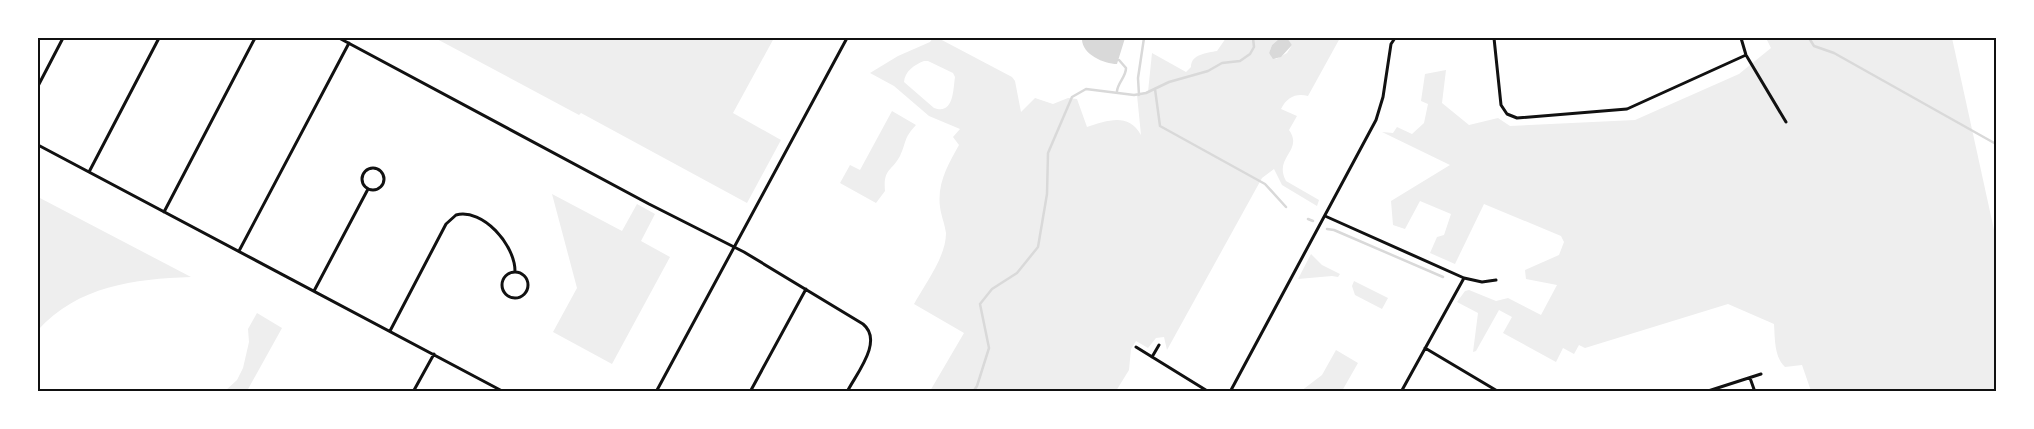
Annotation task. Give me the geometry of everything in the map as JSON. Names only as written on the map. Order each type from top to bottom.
[{"type":"street","points":[[38,86],[63,38]]},
{"type":"street","points":[[89,172],[160,38]]},
{"type":"street","points":[[164,212],[255,38]]},
{"type":"street","points":[[339,38],[733,247],[863,324],[871,335],[868,352],[847,392]]},
{"type":"street","points":[[656,392],[847,38]]},
{"type":"street","points":[[1230,392],[1376,120],[1383,97],[1391,44],[1395,38]]},
{"type":"street","points":[[1494,38],[1501,105],[1507,114],[1517,118],[1628,109],[1746,55]]},
{"type":"street","points":[[1741,38],[1746,55],[1786,122]]},
{"type":"street","points":[[240,251],[349,43]]},
{"type":"street","points":[[38,145],[504,392]]},
{"type":"street","points":[[372,168],[378,169],[384,176],[382,186],[378,190],[368,189],[362,182],[364,173],[372,168]]},
{"type":"street","points":[[314,291],[368,189]]},
{"type":"street","points":[[390,331],[446,224],[456,215],[470,215],[498,231],[513,258],[515,271],[526,278],[528,286],[524,294],[516,298],[508,296],[501,285],[507,274],[515,271]]},
{"type":"street","points":[[1325,216],[1464,278],[1475,282],[1496,280]]},
{"type":"street","points":[[1401,392],[1464,278]]},
{"type":"street","points":[[750,392],[806,289]]},
{"type":"street","points":[[1152,357],[1159,345]]},
{"type":"street","points":[[1136,346],[1208,392]]},
{"type":"street","points":[[1425,348],[1499,392]]},
{"type":"street","points":[[413,392],[434,354]]},
{"type":"street","points":[[1705,392],[1761,374]]},
{"type":"street","points":[[1750,378],[1755,392]]},
{"type":"shaded area","points":[[435,38],[774,38],[733,113],[781,140],[747,203],[581,113],[579,115]]},
{"type":"shaded area","points":[[933,38],[938,38],[1012,77],[1015,81],[1021,112],[1035,98],[1053,104],[1068,98],[1077,99],[1087,127],[1117,120],[1130,123],[1141,135],[1137,95],[1148,92],[1152,53],[1186,72],[1191,67],[1194,59],[1217,51],[1226,38],[1280,38],[1272,45],[1269,53],[1276,59],[1287,53],[1292,45],[1286,38],[1340,38],[1308,96],[1292,97],[1286,101],[1281,109],[1297,116],[1289,130],[1293,137],[1293,143],[1283,166],[1283,173],[1286,181],[1319,200],[1317,206],[1282,185],[1274,169],[1262,178],[1167,350],[1164,337],[1156,338],[1148,348],[1136,341],[1131,349],[1129,370],[1116,391],[930,391],[964,333],[914,304],[943,251],[946,233],[940,207],[940,190],[944,175],[959,145],[953,137],[960,129],[929,116],[894,86],[870,73],[898,56],[930,42]],"holes":[[[924,61],[928,61],[953,73],[955,77],[953,94],[949,105],[945,108],[934,108],[904,82],[906,75],[911,69]]]},
{"type":"shaded area","points":[[1082,38],[1125,38],[1117,64],[1094,57],[1085,49]]},
{"type":"shaded area","points":[[1280,38],[1287,38],[1292,45],[1281,57],[1273,59],[1269,53],[1272,45]]},
{"type":"shaded area","points":[[1766,38],[1952,38],[1996,239],[1996,391],[1811,391],[1802,365],[1785,367],[1781,363],[1776,347],[1774,324],[1728,304],[1585,348],[1579,345],[1574,354],[1563,348],[1556,362],[1503,333],[1512,317],[1499,310],[1476,351],[1473,352],[1478,313],[1457,302],[1465,291],[1469,290],[1496,301],[1508,298],[1541,315],[1557,285],[1526,279],[1525,270],[1559,255],[1564,242],[1561,236],[1484,204],[1455,264],[1430,253],[1437,237],[1444,235],[1451,214],[1420,201],[1405,229],[1393,225],[1391,201],[1450,165],[1382,132],[1393,133],[1397,127],[1412,134],[1424,123],[1428,104],[1421,101],[1425,74],[1446,70],[1442,103],[1469,125],[1498,118],[1510,126],[1635,120],[1739,74],[1771,48]]},
{"type":"shaded area","points":[[892,111],[916,125],[907,137],[897,161],[886,174],[885,191],[876,203],[840,183],[850,165],[860,170]]},
{"type":"shaded area","points":[[552,194],[622,231],[637,204],[655,214],[641,241],[670,257],[612,364],[553,332],[577,288]]},
{"type":"shaded area","points":[[38,197],[191,277],[128,283],[89,294],[71,303],[54,315],[38,330]]},
{"type":"shaded area","points":[[1311,254],[1322,265],[1340,274],[1338,277],[1298,279]]},
{"type":"shaded area","points":[[1354,281],[1388,298],[1382,309],[1355,295],[1352,286]]},
{"type":"shaded area","points":[[257,313],[282,328],[247,391],[225,391],[237,380],[243,368],[249,342],[248,329]]},
{"type":"shaded area","points":[[1336,350],[1358,363],[1342,391],[1301,391],[1322,375]]},
{"type":"waterway","points":[[1139,95],[1138,78],[1144,38]]},
{"type":"waterway","points":[[973,392],[977,386],[989,348],[980,304],[992,289],[1017,273],[1038,247],[1047,194],[1048,153],[1072,97],[1086,89],[1134,95],[1146,93],[1169,82],[1208,71],[1222,63],[1240,61],[1250,54],[1254,47],[1253,38]]},
{"type":"waterway","points":[[1809,38],[1814,46],[1834,53],[1996,144]]},
{"type":"waterway","points":[[1117,91],[1126,68],[1119,60]]},
{"type":"waterway","points":[[1155,89],[1160,126],[1265,184],[1286,207]]},
{"type":"waterway","points":[[1308,219],[1313,221]]},
{"type":"waterway","points":[[1327,229],[1334,230],[1443,277]]},
{"type":"waterway","points":[[947,392],[953,392]]}]
